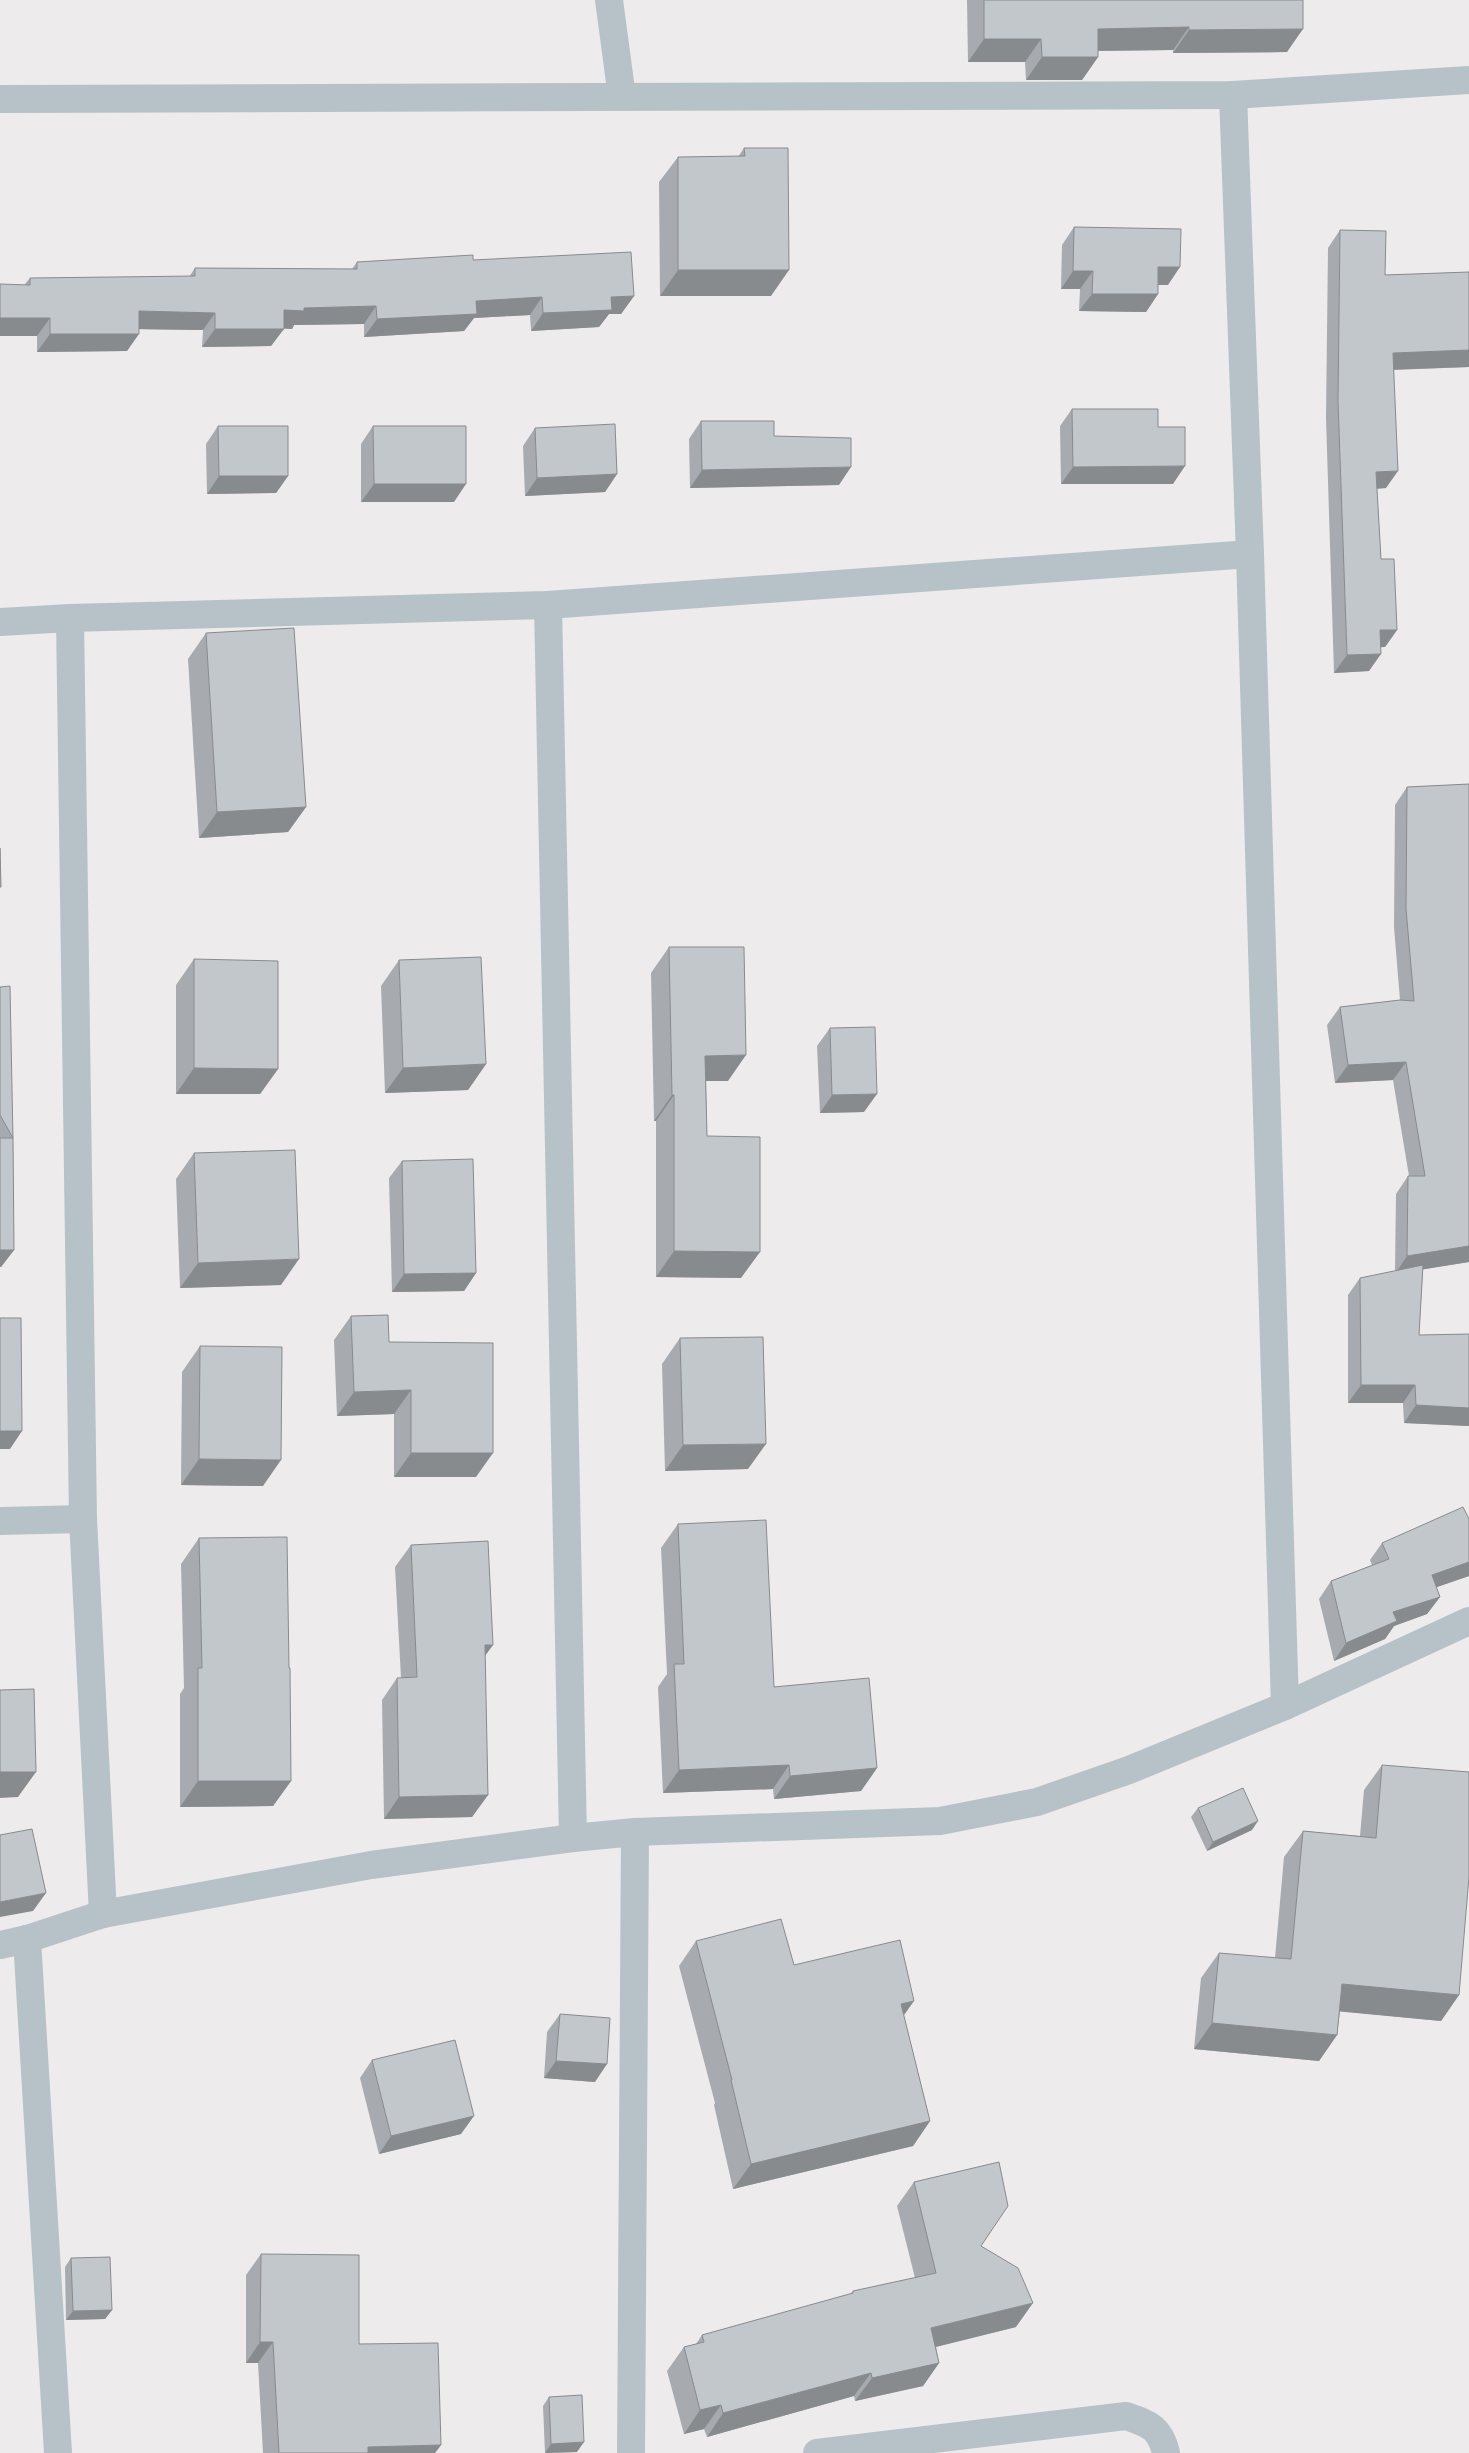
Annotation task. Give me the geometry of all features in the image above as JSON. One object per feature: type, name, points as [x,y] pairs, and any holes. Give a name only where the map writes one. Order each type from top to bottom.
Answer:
[{"type":"street","points":[[609,0],[622,97]]},
{"type":"street","points":[[0,99],[1232,95],[1469,80]]},
{"type":"street","points":[[1232,95],[1250,554],[1285,1706]]},
{"type":"street","points":[[0,622],[70,618],[548,605],[1250,554]]},
{"type":"street","points":[[548,605],[573,1838]]},
{"type":"street","points":[[70,618],[84,1519],[103,1914]]},
{"type":"street","points":[[0,1522],[84,1519]]},
{"type":"street","points":[[0,1945],[27,1939],[103,1914],[371,1865],[573,1838],[635,1832],[950,1820],[1037,1802],[1130,1770],[1285,1706],[1469,1621]]},
{"type":"street","points":[[631,2453],[635,1832]]},
{"type":"street","points":[[27,1939],[58,2453]]},
{"type":"street","points":[[817,2453],[1126,2416],[1152,2424],[1164,2444],[1166,2453]]},
{"type":"building","points":[[984,0],[1303,0],[1303,29],[1189,30],[1189,27],[1098,29],[1098,57],[1042,57],[1041,39],[984,39]]},
{"type":"building","points":[[744,148],[788,148],[789,270],[678,270],[678,157],[745,156]]},
{"type":"building","points":[[1074,227],[1181,229],[1180,267],[1158,267],[1158,294],[1092,294],[1093,271],[1073,271]]},
{"type":"building","points":[[1340,230],[1386,231],[1385,275],[1469,272],[1469,350],[1393,353],[1398,471],[1376,472],[1381,559],[1394,559],[1397,630],[1380,630],[1381,654],[1347,655],[1338,401]]},
{"type":"building","points":[[631,252],[634,296],[611,297],[612,310],[543,313],[542,297],[476,301],[477,314],[377,319],[376,306],[304,308],[304,311],[284,310],[284,329],[215,329],[215,313],[139,311],[139,334],[50,334],[50,318],[0,318],[0,284],[30,285],[30,278],[195,276],[195,268],[357,269],[357,262],[473,255],[473,260]]},
{"type":"building","points":[[1072,409],[1158,409],[1158,427],[1185,427],[1185,466],[1073,467]]},
{"type":"building","points":[[701,421],[774,421],[774,436],[851,438],[851,467],[702,470]]},
{"type":"building","points":[[615,424],[617,474],[537,478],[535,428]]},
{"type":"building","points":[[218,426],[288,426],[288,476],[219,476]]},
{"type":"building","points":[[373,426],[466,426],[466,484],[374,484]]},
{"type":"building","points":[[294,628],[306,807],[217,812],[206,633]]},
{"type":"building","points":[[1469,784],[1469,1246],[1407,1256],[1408,1176],[1425,1176],[1406,1062],[1348,1065],[1340,1007],[1400,1000],[1414,1001],[1406,909],[1407,787]]},
{"type":"building","points":[[0,848],[1,887],[0,887]]},
{"type":"building","points":[[669,947],[744,947],[746,1055],[705,1056],[707,1136],[760,1137],[760,1252],[674,1251],[674,1095],[672,1095]]},
{"type":"building","points":[[481,957],[486,1064],[403,1068],[399,960]]},
{"type":"building","points":[[194,959],[278,961],[278,1069],[194,1068]]},
{"type":"building","points":[[10,986],[13,1138],[0,1115],[0,987]]},
{"type":"building","points":[[875,1027],[877,1094],[832,1095],[830,1028]]},
{"type":"building","points":[[0,1138],[13,1138],[14,1250],[0,1250]]},
{"type":"building","points":[[295,1150],[299,1259],[198,1263],[194,1153]]},
{"type":"building","points":[[473,1159],[476,1273],[404,1274],[402,1161]]},
{"type":"building","points":[[1423,1265],[1419,1335],[1469,1334],[1469,1408],[1416,1405],[1415,1385],[1361,1385],[1360,1278]]},
{"type":"building","points":[[388,1315],[389,1342],[493,1343],[493,1453],[411,1453],[411,1390],[354,1392],[351,1316]]},
{"type":"building","points":[[0,1318],[21,1318],[22,1431],[0,1431]]},
{"type":"building","points":[[763,1337],[766,1444],[683,1445],[680,1338]]},
{"type":"building","points":[[200,1346],[282,1347],[281,1460],[199,1459]]},
{"type":"building","points":[[1463,1507],[1469,1519],[1469,1562],[1432,1575],[1440,1597],[1393,1612],[1397,1621],[1346,1643],[1331,1581],[1389,1559],[1382,1543]]},
{"type":"building","points":[[766,1520],[774,1687],[869,1678],[877,1768],[790,1776],[789,1765],[679,1770],[674,1664],[684,1664],[678,1524]]},
{"type":"building","points":[[287,1537],[291,1781],[198,1781],[198,1668],[202,1668],[199,1538]]},
{"type":"building","points":[[488,1541],[493,1645],[485,1645],[488,1795],[399,1797],[397,1678],[417,1677],[411,1545]]},
{"type":"building","points":[[34,1689],[36,1772],[0,1772],[0,1690]]},
{"type":"building","points":[[1382,1765],[1469,1772],[1469,1877],[1459,1995],[1342,1984],[1337,2035],[1212,2023],[1219,1953],[1291,1959],[1303,1831],[1376,1838]]},
{"type":"building","points":[[1243,1788],[1258,1821],[1213,1842],[1198,1808]]},
{"type":"building","points":[[32,1829],[46,1893],[0,1902],[0,1835]]},
{"type":"building","points":[[781,1919],[794,1965],[900,1940],[914,2001],[901,2004],[930,2121],[751,2164],[732,2080],[696,1941]]},
{"type":"building","points":[[560,2014],[610,2018],[607,2064],[556,2061]]},
{"type":"building","points":[[455,2040],[474,2116],[391,2136],[372,2060]]},
{"type":"building","points":[[999,2162],[1008,2206],[981,2246],[1018,2268],[1033,2303],[931,2328],[939,2363],[872,2378],[871,2373],[723,2413],[721,2405],[700,2410],[684,2347],[704,2342],[702,2335],[853,2293],[853,2291],[936,2273],[914,2182]]},
{"type":"building","points":[[261,2254],[359,2255],[359,2344],[438,2343],[441,2445],[368,2447],[368,2453],[279,2453],[273,2342],[260,2342]]},
{"type":"building","points":[[110,2257],[112,2310],[73,2311],[71,2258]]},
{"type":"building","points":[[582,2395],[584,2442],[551,2444],[549,2397]]}]
